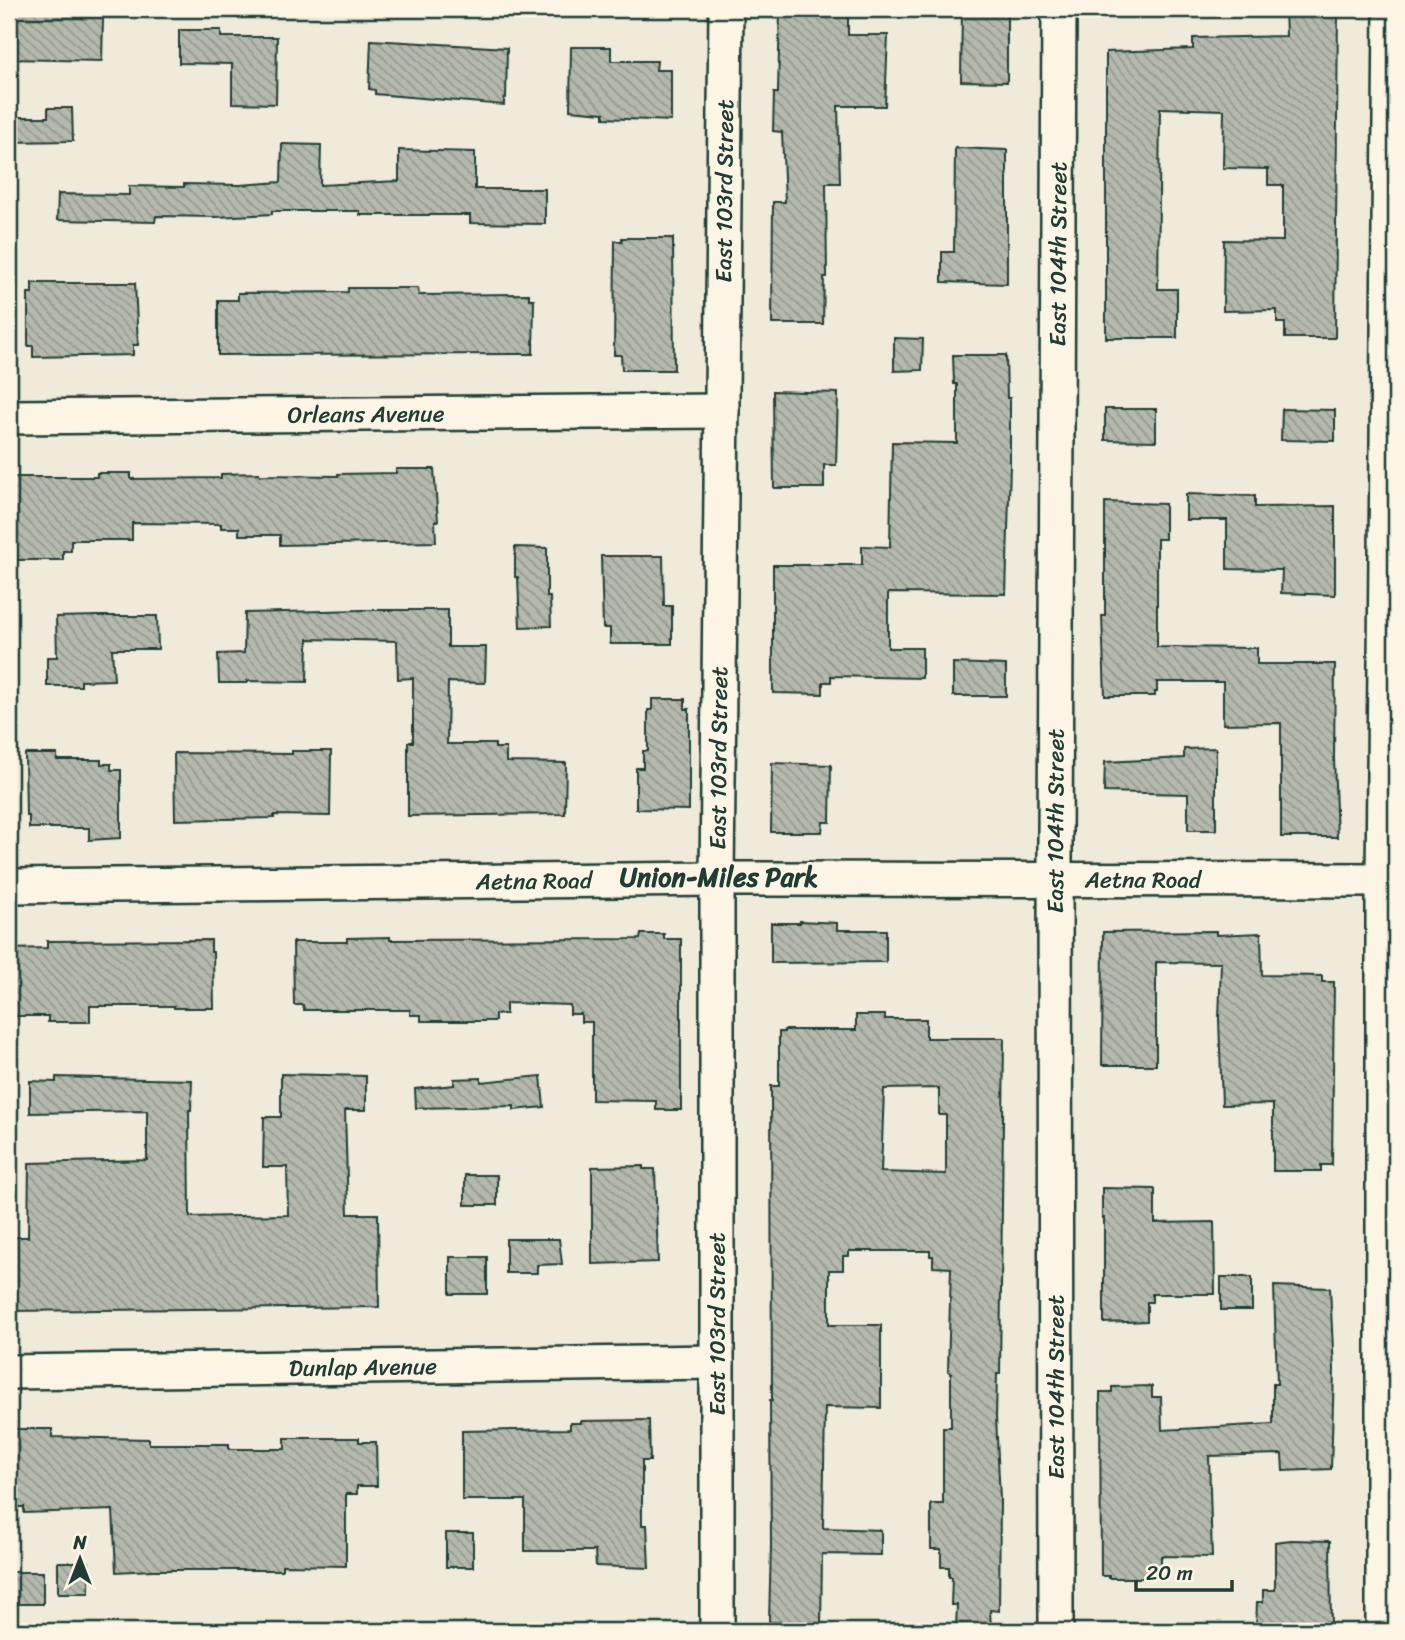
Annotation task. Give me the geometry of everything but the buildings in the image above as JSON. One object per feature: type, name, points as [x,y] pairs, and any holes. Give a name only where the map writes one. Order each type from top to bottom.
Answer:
[{"type":"street","name":"East 103rd Street","points":[[716,9],[722,411],[717,879],[718,1631]]},
{"type":"street","name":"East 104th Street","points":[[1056,1631],[1055,879],[1059,9]]},
{"type":"street","points":[[1383,1631],[1390,880],[1391,9]]},
{"type":"street","name":"Orleans Avenue","points":[[9,417],[722,411]]},
{"type":"street","name":"Aetna Road","points":[[9,886],[717,879],[1390,880]]},
{"type":"street","name":"Dunlap Avenue","points":[[9,1372],[717,1362]]},
{"type":"district","name":"Union-Miles Park","points":[[719,877]]}]
